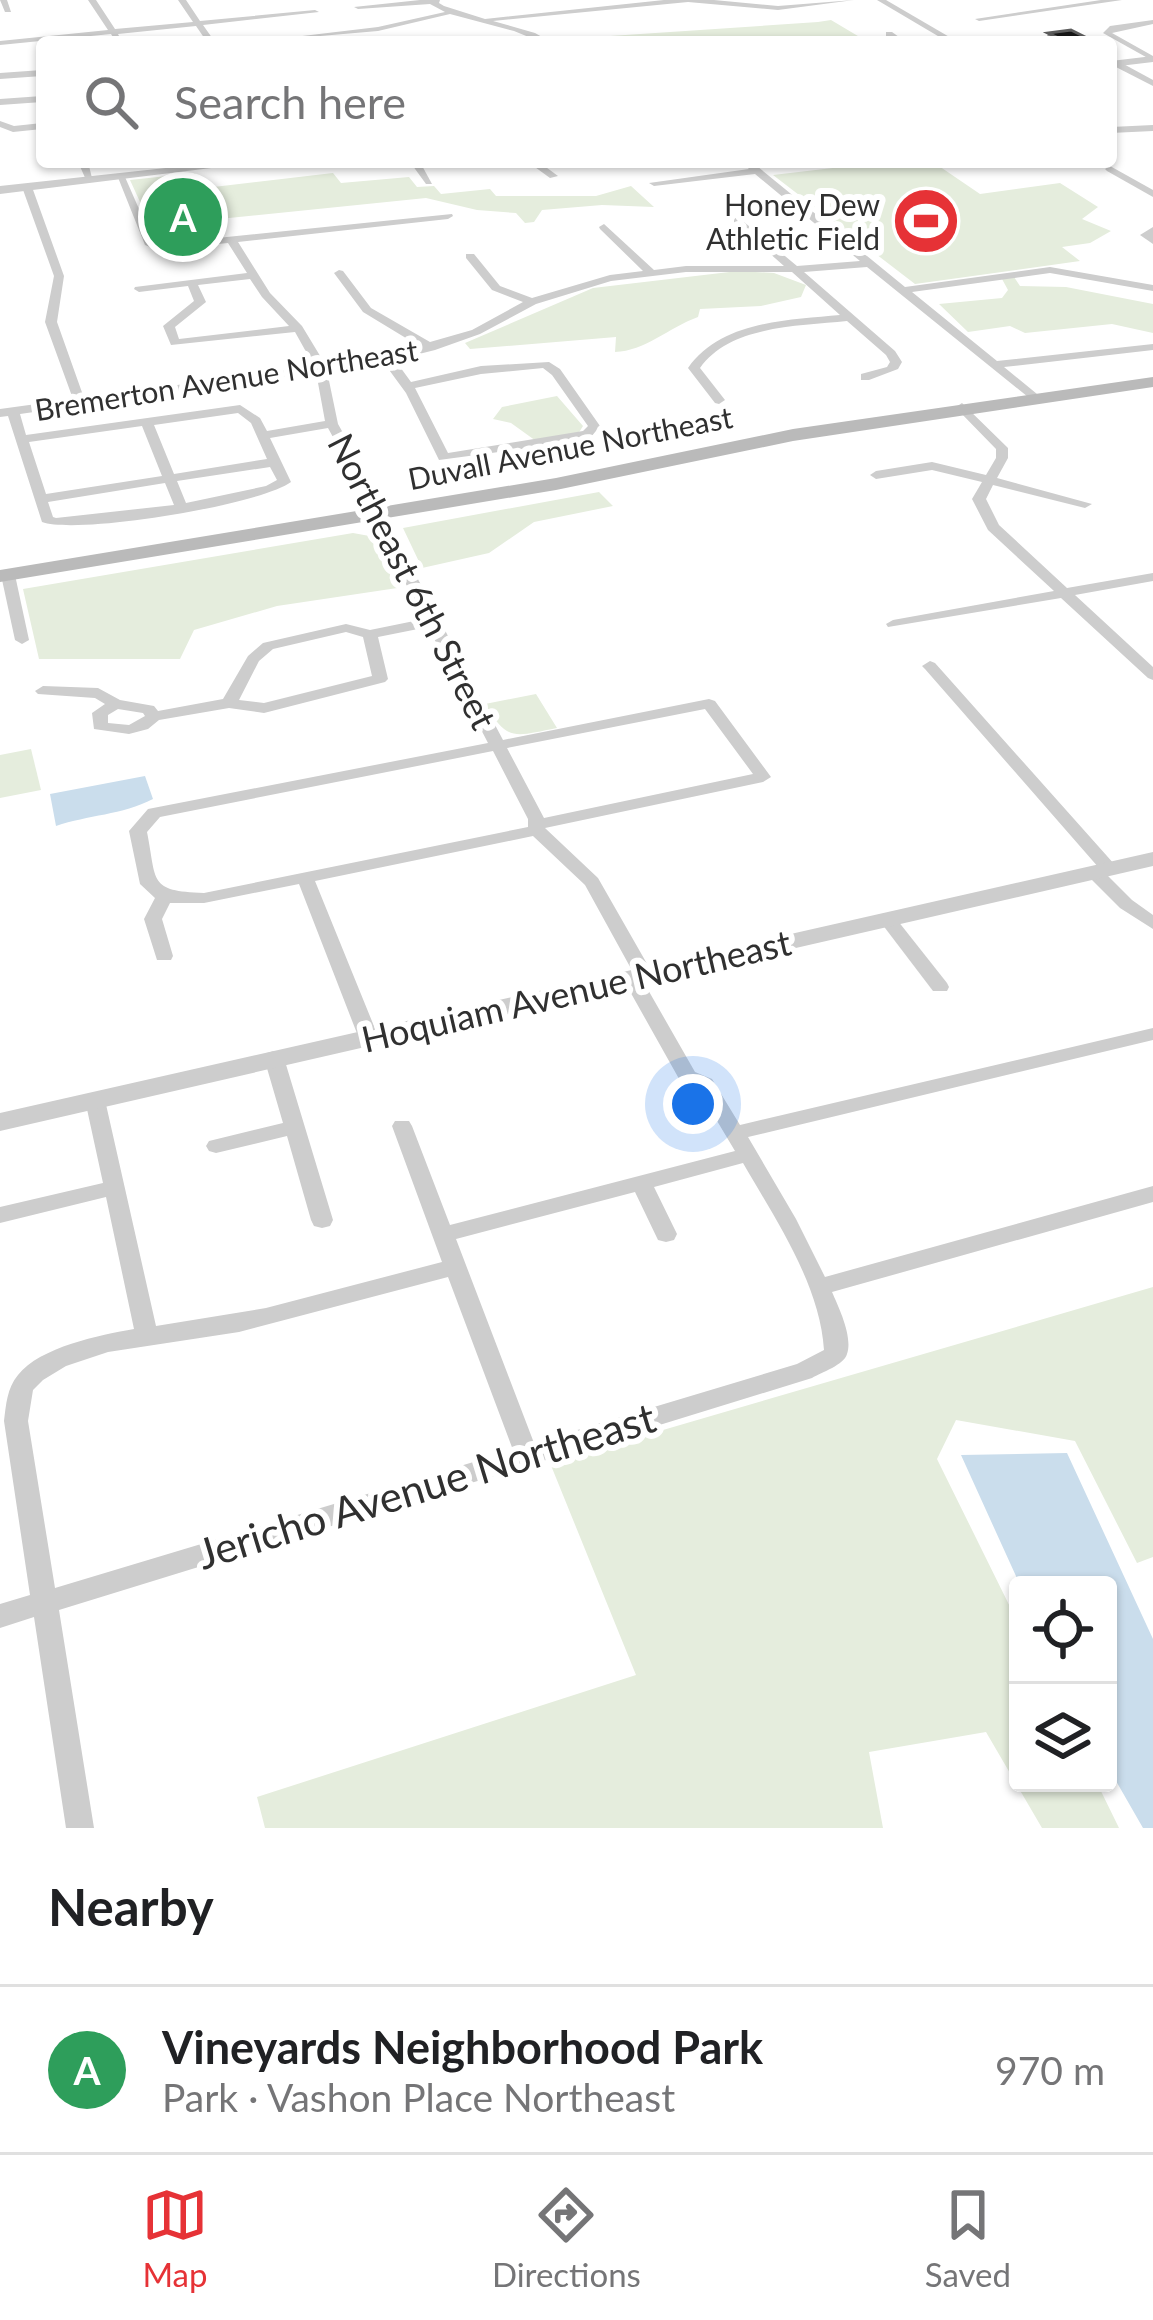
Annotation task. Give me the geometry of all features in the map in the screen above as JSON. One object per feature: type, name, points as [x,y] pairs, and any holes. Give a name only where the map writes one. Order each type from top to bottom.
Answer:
[{"type":"main road","name":"Duvall Avenue Northeast","points":[[4,576],[382,514],[962,407],[1153,382]]},
{"type":"street","points":[[92,0],[116,36]]},
{"type":"street","points":[[182,0],[208,36]]},
{"type":"street","points":[[123,36],[315,12],[283,0]]},
{"type":"street","points":[[358,7],[444,0]]},
{"type":"street","points":[[312,36],[378,29],[446,14],[489,19],[688,0],[804,7],[850,0]]},
{"type":"street","points":[[794,0],[815,13]]},
{"type":"street","points":[[881,0],[944,36]]},
{"type":"street","points":[[979,19],[1118,0]]},
{"type":"street","points":[[429,1],[446,14]]},
{"type":"street","points":[[718,14],[729,4]]},
{"type":"street","points":[[608,8],[625,21]]},
{"type":"street","points":[[489,19],[532,36]]},
{"type":"street","points":[[1112,36],[1107,33],[1113,28],[1153,22]]},
{"type":"street","points":[[1117,39],[1152,59]]},
{"type":"street","points":[[0,43],[36,41]]},
{"type":"street","points":[[0,54],[36,51]]},
{"type":"street","points":[[1117,63],[1152,59]]},
{"type":"street","points":[[1117,66],[1153,83]]},
{"type":"street","points":[[0,76],[36,73]]},
{"type":"street","points":[[0,90],[36,87]]},
{"type":"street","points":[[0,102],[36,99]]},
{"type":"street","points":[[0,124],[13,129],[36,127]]},
{"type":"street","points":[[1117,130],[1153,128]]},
{"type":"street","points":[[85,168],[90,180]]},
{"type":"street","points":[[0,190],[178,168]]},
{"type":"street","points":[[419,168],[429,182]]},
{"type":"street","points":[[542,168],[553,176]]},
{"type":"street","points":[[753,168],[1033,397]]},
{"type":"street","points":[[1110,170],[1153,194]]},
{"type":"street","points":[[654,183],[757,171]]},
{"type":"street","points":[[120,177],[149,243],[158,247],[448,216]]},
{"type":"street","points":[[27,187],[59,276],[52,322],[80,402]]},
{"type":"street","points":[[738,220],[896,362],[882,374],[865,377]]},
{"type":"street","points":[[604,226],[651,273]]},
{"type":"street","name":"Northeast 6th Street","points":[[232,240],[253,275],[298,328],[321,368],[332,424],[382,514],[385,530],[537,827],[592,881],[688,1077],[705,1084],[820,1287],[838,1341]]},
{"type":"street","points":[[470,256],[496,287],[532,302]]},
{"type":"street","name":"Bremerton Avenue Northeast","points":[[7,412],[387,359],[476,332],[532,302],[584,284],[651,273],[870,263]]},
{"type":"street","points":[[904,290],[1050,270],[1153,288]]},
{"type":"street","points":[[339,273],[368,310],[431,348]]},
{"type":"street","points":[[139,289],[253,275]]},
{"type":"street","points":[[193,285],[200,302],[168,328],[175,343],[298,328]]},
{"type":"street","points":[[719,400],[694,368],[705,352],[748,333],[849,317]]},
{"type":"street","points":[[995,365],[1153,347]]},
{"type":"street","points":[[387,359],[408,386],[444,457],[573,438],[592,431],[556,372],[545,364],[481,370],[408,386]]},
{"type":"street","points":[[962,407],[1002,448],[1002,458],[979,499],[993,527],[1153,675]]},
{"type":"street","points":[[7,412],[23,440],[46,519],[55,523],[181,506],[280,487],[284,482],[252,416],[240,409],[23,440]]},
{"type":"street","points":[[146,422],[181,506]]},
{"type":"street","points":[[262,435],[332,424]]},
{"type":"street","points":[[40,499],[275,462]]},
{"type":"street","points":[[876,475],[932,466],[988,476],[1085,504]]},
{"type":"street","points":[[4,576],[22,640]]},
{"type":"street","points":[[893,625],[1153,577]]},
{"type":"street","points":[[229,703],[253,659],[268,646],[346,628],[370,634],[434,621]]},
{"type":"street","points":[[116,704],[100,713],[100,726],[134,729],[154,716],[229,703],[264,708],[380,680],[370,634]]},
{"type":"street","points":[[930,667],[1126,904],[1153,923]]},
{"type":"street","points":[[43,691],[98,693],[116,704],[148,709],[154,716]]},
{"type":"street","points":[[709,704],[763,777],[188,901],[164,897],[148,884],[138,831],[154,813],[495,745],[709,704]]},
{"type":"street","name":"Hoquiam Avenue Northeast","points":[[0,1122],[1153,859]]},
{"type":"street","points":[[305,877],[368,1036]]},
{"type":"street","points":[[164,897],[153,920],[164,956]]},
{"type":"street","points":[[888,920],[940,987]]},
{"type":"street","points":[[735,1133],[1010,1072],[1153,1034]]},
{"type":"street","points":[[274,1058],[322,1220]]},
{"type":"street","points":[[95,1100],[146,1333]]},
{"type":"street","points":[[402,1126],[526,1453]]},
{"type":"street","points":[[216,1146],[294,1127]]},
{"type":"street","points":[[442,1235],[747,1155]]},
{"type":"street","points":[[640,1183],[666,1234]]},
{"type":"street","points":[[0,1215],[112,1188]]},
{"type":"street","points":[[820,1287],[1153,1194]]},
{"type":"street","points":[[80,1828],[44,1603],[8,1424],[19,1390],[31,1376],[58,1360],[146,1333],[239,1323],[454,1267]]},
{"type":"street","name":"Jericho Avenue Northeast","points":[[0,1616],[804,1372],[836,1354],[838,1341]]},
{"type":"green space","points":[[831,20],[858,36],[610,36]]},
{"type":"green space","name":"Honey Dew Athletic Field","points":[[833,168],[942,168],[980,194],[1060,183],[1098,207],[1082,219],[1111,231],[1090,243],[1062,247],[1080,261],[915,284],[773,175]]},
{"type":"green space","points":[[195,173],[205,188],[333,173],[341,183],[409,177],[417,187],[434,186],[441,194],[490,189],[496,196],[596,196],[631,186],[654,207],[542,210],[534,222],[525,223],[516,213],[426,198],[151,226],[130,180]]},
{"type":"green space","points":[[738,271],[774,273],[806,285],[801,297],[761,306],[700,309],[698,317],[626,351],[615,352],[616,337],[470,349],[465,343],[593,288]]},
{"type":"green space","points":[[1014,277],[1020,286],[1066,287],[1153,304],[1153,333],[1112,324],[1025,333],[1010,326],[968,332],[939,304],[1002,298],[1008,290],[1002,279]]},
{"type":"green space","points":[[557,396],[583,426],[578,434],[536,441],[511,423],[493,419],[502,407]]},
{"type":"green space","points":[[599,492],[613,506],[534,522],[489,553],[422,568],[403,528]]},
{"type":"green space","points":[[353,533],[375,537],[404,587],[277,606],[194,630],[180,659],[39,659],[23,589]]},
{"type":"green space","points":[[536,694],[557,728],[514,734],[500,725],[485,704]]},
{"type":"green space","points":[[31,749],[41,790],[0,798],[0,755]]},
{"type":"green space","points":[[1153,1287],[1153,1557],[1137,1563],[1075,1441],[956,1420],[937,1459],[1009,1605],[1009,1771],[986,1732],[869,1752],[883,1828],[265,1828],[257,1797],[636,1675],[550,1463]]},
{"type":"green space","points":[[1021,1792],[1101,1792],[1119,1828],[1042,1828]]},
{"type":"water","points":[[145,776],[153,799],[56,826],[50,794]]},
{"type":"water","points":[[1067,1453],[1153,1639],[1153,1828],[1143,1828],[1117,1783],[1117,1576],[1016,1576],[961,1455]]},
{"type":"building","points":[[1071,30],[1083,36],[1054,36],[1048,33]]},
{"type":"place","name":"Vineyards Neighborhood Park","points":[[183,217]]},
{"type":"place","name":"Honey Dew Athletic Field","points":[[926,221]]}]
